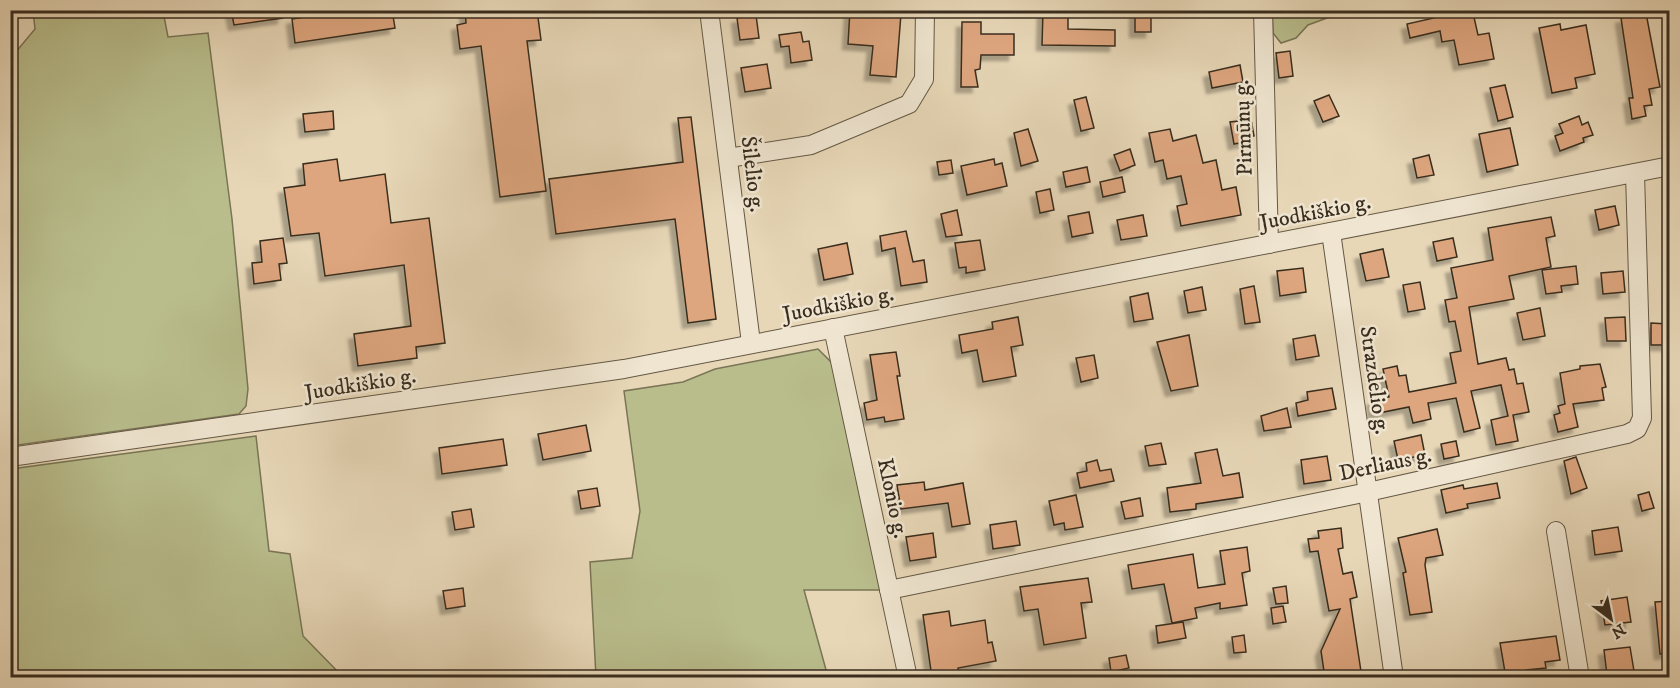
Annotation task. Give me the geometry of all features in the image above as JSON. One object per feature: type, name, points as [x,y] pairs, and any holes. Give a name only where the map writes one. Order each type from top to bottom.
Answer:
[{"type":"street","name":"Šilelio g.","points":[[709,10],[752,344]]},
{"type":"street","points":[[728,158],[811,145],[909,104],[924,80],[926,10]]},
{"type":"street","name":"Pirmūnų g.","points":[[1263,10],[1269,244]]},
{"type":"street","name":"Juodkiškio g.","points":[[10,457],[624,369],[1670,166]]},
{"type":"street","name":"Derliaus g.","points":[[889,590],[1368,492],[1627,434],[1641,425],[1635,173]]},
{"type":"street","name":"Strazdelio g.","points":[[1331,232],[1395,678]]},
{"type":"street","name":"Klonio g.","points":[[833,328],[908,678]]},
{"type":"street","points":[[1556,531],[1580,678]]},
{"type":"green space","points":[[1272,10],[1346,11],[1308,25],[1296,38],[1281,43],[1273,33]]},
{"type":"green space","points":[[33,11],[163,11],[168,37],[208,33],[232,219],[248,389],[246,406],[239,414],[11,446],[10,59],[35,29]]},
{"type":"green space","points":[[818,349],[832,363],[889,590],[804,590],[828,677],[596,677],[590,562],[632,558],[640,511],[624,391],[683,382],[715,369]]},
{"type":"green space","points":[[256,436],[269,551],[290,554],[303,636],[343,677],[11,677],[11,469]]},
{"type":"building","points":[[231,10],[282,10],[283,18],[234,25]]},
{"type":"building","points":[[350,10],[392,10],[395,28],[295,43],[292,19]]},
{"type":"building","points":[[465,10],[537,10],[541,40],[527,41],[546,191],[500,197],[481,46],[460,49],[457,25],[466,23]]},
{"type":"building","points":[[850,10],[901,14],[896,77],[870,75],[873,46],[848,44]]},
{"type":"building","points":[[1043,10],[1068,10],[1068,29],[1115,30],[1115,46],[1042,45]]},
{"type":"building","points":[[1135,10],[1151,10],[1151,32],[1135,32]]},
{"type":"building","points":[[1446,10],[1463,10],[1464,15],[1473,13],[1478,35],[1489,33],[1494,59],[1459,65],[1454,40],[1442,42],[1440,31],[1410,38],[1407,24],[1447,15]]},
{"type":"building","points":[[1646,13],[1660,87],[1649,89],[1652,105],[1644,106],[1646,116],[1632,119],[1629,98],[1633,98],[1621,18]]},
{"type":"building","points":[[756,15],[759,38],[740,40],[737,18]]},
{"type":"building","points":[[962,22],[981,22],[981,34],[1014,34],[1014,55],[981,55],[980,69],[975,70],[978,87],[961,87]]},
{"type":"building","points":[[1560,24],[1561,30],[1586,25],[1595,74],[1575,78],[1577,88],[1552,93],[1539,28]]},
{"type":"building","points":[[801,32],[803,42],[809,41],[812,60],[791,63],[789,46],[781,47],[779,35]]},
{"type":"building","points":[[1290,51],[1293,76],[1279,78],[1276,53]]},
{"type":"building","points":[[767,64],[771,88],[745,92],[741,68]]},
{"type":"building","points":[[1240,65],[1243,82],[1212,88],[1209,72]]},
{"type":"building","points":[[1505,85],[1513,117],[1498,121],[1490,88]]},
{"type":"building","points":[[1329,95],[1339,116],[1323,122],[1314,101]]},
{"type":"building","points":[[1086,97],[1094,128],[1081,131],[1074,100]]},
{"type":"building","points":[[333,111],[334,129],[305,132],[303,114]]},
{"type":"building","points":[[1250,114],[1254,136],[1248,137],[1249,141],[1234,144],[1230,122],[1239,121],[1238,117]]},
{"type":"building","points":[[1579,116],[1582,125],[1588,122],[1593,135],[1583,138],[1584,142],[1560,151],[1555,136],[1563,133],[1559,124]]},
{"type":"building","points":[[691,117],[716,319],[688,323],[675,219],[556,234],[549,179],[683,162],[678,118]]},
{"type":"building","points":[[1510,128],[1518,165],[1487,172],[1479,134]]},
{"type":"building","points":[[1028,129],[1038,161],[1021,166],[1014,133]]},
{"type":"building","points":[[1170,129],[1173,141],[1196,135],[1203,163],[1216,160],[1222,190],[1236,187],[1241,215],[1181,226],[1177,206],[1187,204],[1181,176],[1167,179],[1163,160],[1155,162],[1149,133]]},
{"type":"building","points":[[1130,149],[1135,165],[1120,171],[1114,155]]},
{"type":"building","points":[[1429,155],[1434,175],[1417,178],[1413,159]]},
{"type":"building","points":[[337,159],[340,181],[385,174],[391,223],[429,218],[445,343],[416,347],[417,358],[358,366],[354,334],[411,326],[404,265],[325,276],[319,233],[291,236],[284,188],[305,185],[303,164]]},
{"type":"building","points":[[994,159],[995,165],[1002,163],[1007,186],[967,195],[961,166]]},
{"type":"building","points":[[951,160],[953,173],[939,175],[937,162]]},
{"type":"building","points":[[1087,167],[1090,182],[1066,187],[1063,172]]},
{"type":"building","points":[[1122,177],[1125,192],[1103,197],[1100,182]]},
{"type":"building","points":[[1050,189],[1054,210],[1040,213],[1036,192]]},
{"type":"building","points":[[1615,206],[1619,225],[1599,230],[1595,210]]},
{"type":"building","points":[[957,210],[962,235],[946,237],[941,214]]},
{"type":"building","points":[[1089,212],[1093,233],[1072,237],[1068,216]]},
{"type":"building","points":[[1143,215],[1147,236],[1121,240],[1117,220]]},
{"type":"building","points":[[1551,217],[1555,236],[1546,238],[1551,267],[1509,276],[1514,299],[1469,307],[1478,364],[1506,358],[1509,370],[1514,369],[1517,384],[1523,383],[1529,412],[1513,415],[1518,441],[1496,445],[1491,420],[1508,416],[1501,385],[1471,391],[1480,428],[1464,432],[1456,398],[1428,403],[1431,419],[1413,423],[1409,407],[1374,414],[1372,400],[1389,397],[1383,369],[1397,366],[1399,376],[1406,375],[1409,392],[1456,383],[1450,353],[1461,351],[1455,321],[1449,322],[1445,300],[1457,298],[1451,268],[1493,260],[1488,228]]},
{"type":"building","points":[[906,231],[913,262],[924,260],[927,282],[901,286],[895,248],[882,251],[880,236]]},
{"type":"building","points":[[283,238],[287,263],[279,264],[281,280],[254,284],[252,263],[262,262],[260,241]]},
{"type":"building","points":[[1453,238],[1457,257],[1437,261],[1433,242]]},
{"type":"building","points":[[980,240],[985,270],[966,273],[966,267],[959,268],[955,243]]},
{"type":"building","points":[[847,243],[853,274],[824,280],[818,249]]},
{"type":"building","points":[[1383,249],[1389,277],[1366,281],[1360,254]]},
{"type":"building","points":[[1576,266],[1578,284],[1561,286],[1562,292],[1546,294],[1542,270]]},
{"type":"building","points":[[1303,268],[1306,292],[1280,296],[1277,271]]},
{"type":"building","points":[[1623,271],[1625,292],[1603,294],[1601,273]]},
{"type":"building","points":[[1420,282],[1425,309],[1408,312],[1403,285]]},
{"type":"building","points":[[1254,286],[1260,322],[1245,324],[1240,289]]},
{"type":"building","points":[[1202,287],[1206,310],[1188,313],[1184,291]]},
{"type":"building","points":[[1148,293],[1153,319],[1134,322],[1130,297]]},
{"type":"building","points":[[1540,308],[1545,336],[1523,340],[1517,313]]},
{"type":"building","points":[[1018,317],[1023,345],[1011,347],[1016,376],[983,382],[977,350],[962,353],[959,335],[993,329],[992,322]]},
{"type":"building","points":[[1625,317],[1626,341],[1607,341],[1605,318]]},
{"type":"building","points":[[1651,323],[1668,324],[1668,345],[1651,345]]},
{"type":"building","points":[[1189,335],[1198,386],[1171,391],[1157,342]]},
{"type":"building","points":[[1315,335],[1319,356],[1296,360],[1293,339]]},
{"type":"building","points":[[896,352],[900,376],[897,376],[904,419],[885,422],[884,417],[867,420],[864,403],[877,400],[870,355]]},
{"type":"building","points":[[1094,355],[1098,378],[1081,382],[1076,358]]},
{"type":"building","points":[[1600,364],[1606,387],[1602,388],[1604,400],[1573,404],[1578,427],[1558,432],[1554,415],[1560,413],[1558,406],[1565,404],[1560,373],[1580,369],[1580,366]]},
{"type":"building","points":[[1332,388],[1336,409],[1298,416],[1296,403],[1308,400],[1307,392]]},
{"type":"building","points":[[1287,408],[1291,427],[1264,431],[1261,416]]},
{"type":"building","points":[[586,425],[591,451],[543,460],[538,434]]},
{"type":"building","points":[[1421,435],[1425,455],[1398,460],[1394,441]]},
{"type":"building","points":[[503,439],[507,465],[442,474],[439,448]]},
{"type":"building","points":[[1456,441],[1459,456],[1444,459],[1441,444]]},
{"type":"building","points":[[1161,443],[1166,464],[1149,466],[1145,446]]},
{"type":"building","points":[[1217,449],[1223,476],[1239,473],[1243,497],[1196,504],[1196,509],[1170,512],[1167,488],[1201,483],[1195,453]]},
{"type":"building","points":[[1327,456],[1331,480],[1304,484],[1301,460]]},
{"type":"building","points":[[1576,457],[1587,488],[1571,494],[1564,461]]},
{"type":"building","points":[[1097,460],[1100,471],[1111,469],[1114,481],[1080,488],[1077,473],[1087,471],[1086,463]]},
{"type":"building","points":[[924,482],[925,490],[963,483],[970,524],[952,527],[948,503],[901,509],[897,485]]},
{"type":"building","points":[[1497,483],[1500,498],[1467,504],[1468,508],[1446,513],[1441,490],[1463,485],[1464,489]]},
{"type":"building","points":[[597,488],[600,506],[581,509],[578,491]]},
{"type":"building","points":[[1649,492],[1654,508],[1642,511],[1638,495]]},
{"type":"building","points":[[1076,495],[1083,527],[1065,530],[1064,523],[1054,525],[1049,501]]},
{"type":"building","points":[[1140,498],[1143,516],[1125,519],[1121,502]]},
{"type":"building","points":[[471,509],[474,527],[455,530],[452,512]]},
{"type":"building","points":[[1016,521],[1020,545],[993,549],[990,525]]},
{"type":"building","points":[[1618,527],[1622,551],[1595,555],[1592,531]]},
{"type":"building","points":[[1341,528],[1343,548],[1338,549],[1343,574],[1352,572],[1357,597],[1350,599],[1362,678],[1325,678],[1321,651],[1340,609],[1329,611],[1318,551],[1310,552],[1308,539],[1319,538],[1318,531]]},
{"type":"building","points":[[1437,529],[1443,555],[1426,558],[1425,565],[1432,612],[1410,615],[1403,573],[1406,572],[1398,538]]},
{"type":"building","points":[[933,533],[936,557],[910,561],[906,537]]},
{"type":"building","points":[[1247,547],[1250,571],[1242,573],[1247,605],[1220,609],[1220,603],[1195,608],[1197,618],[1172,623],[1164,584],[1132,589],[1128,565],[1193,554],[1198,588],[1225,584],[1220,551]]},
{"type":"building","points":[[1088,578],[1092,602],[1081,603],[1086,638],[1044,645],[1038,609],[1024,611],[1020,587]]},
{"type":"building","points":[[1286,586],[1288,603],[1276,604],[1273,588]]},
{"type":"building","points":[[463,588],[465,606],[446,609],[443,591]]},
{"type":"building","points":[[1627,597],[1631,622],[1605,625],[1601,601]]},
{"type":"building","points":[[1670,601],[1670,653],[1660,654],[1655,602]]},
{"type":"building","points":[[1283,606],[1286,622],[1273,624],[1271,608]]},
{"type":"building","points":[[949,611],[951,626],[985,620],[988,643],[992,642],[996,661],[958,668],[959,678],[932,678],[923,615]]},
{"type":"building","points":[[1183,622],[1186,638],[1158,643],[1156,626]]},
{"type":"building","points":[[1244,635],[1246,652],[1234,653],[1232,637]]},
{"type":"building","points":[[1556,636],[1560,660],[1545,662],[1546,668],[1526,670],[1527,678],[1506,678],[1500,643]]},
{"type":"building","points":[[1630,647],[1634,671],[1607,675],[1604,650]]},
{"type":"building","points":[[1126,655],[1129,668],[1111,672],[1109,658]]}]
